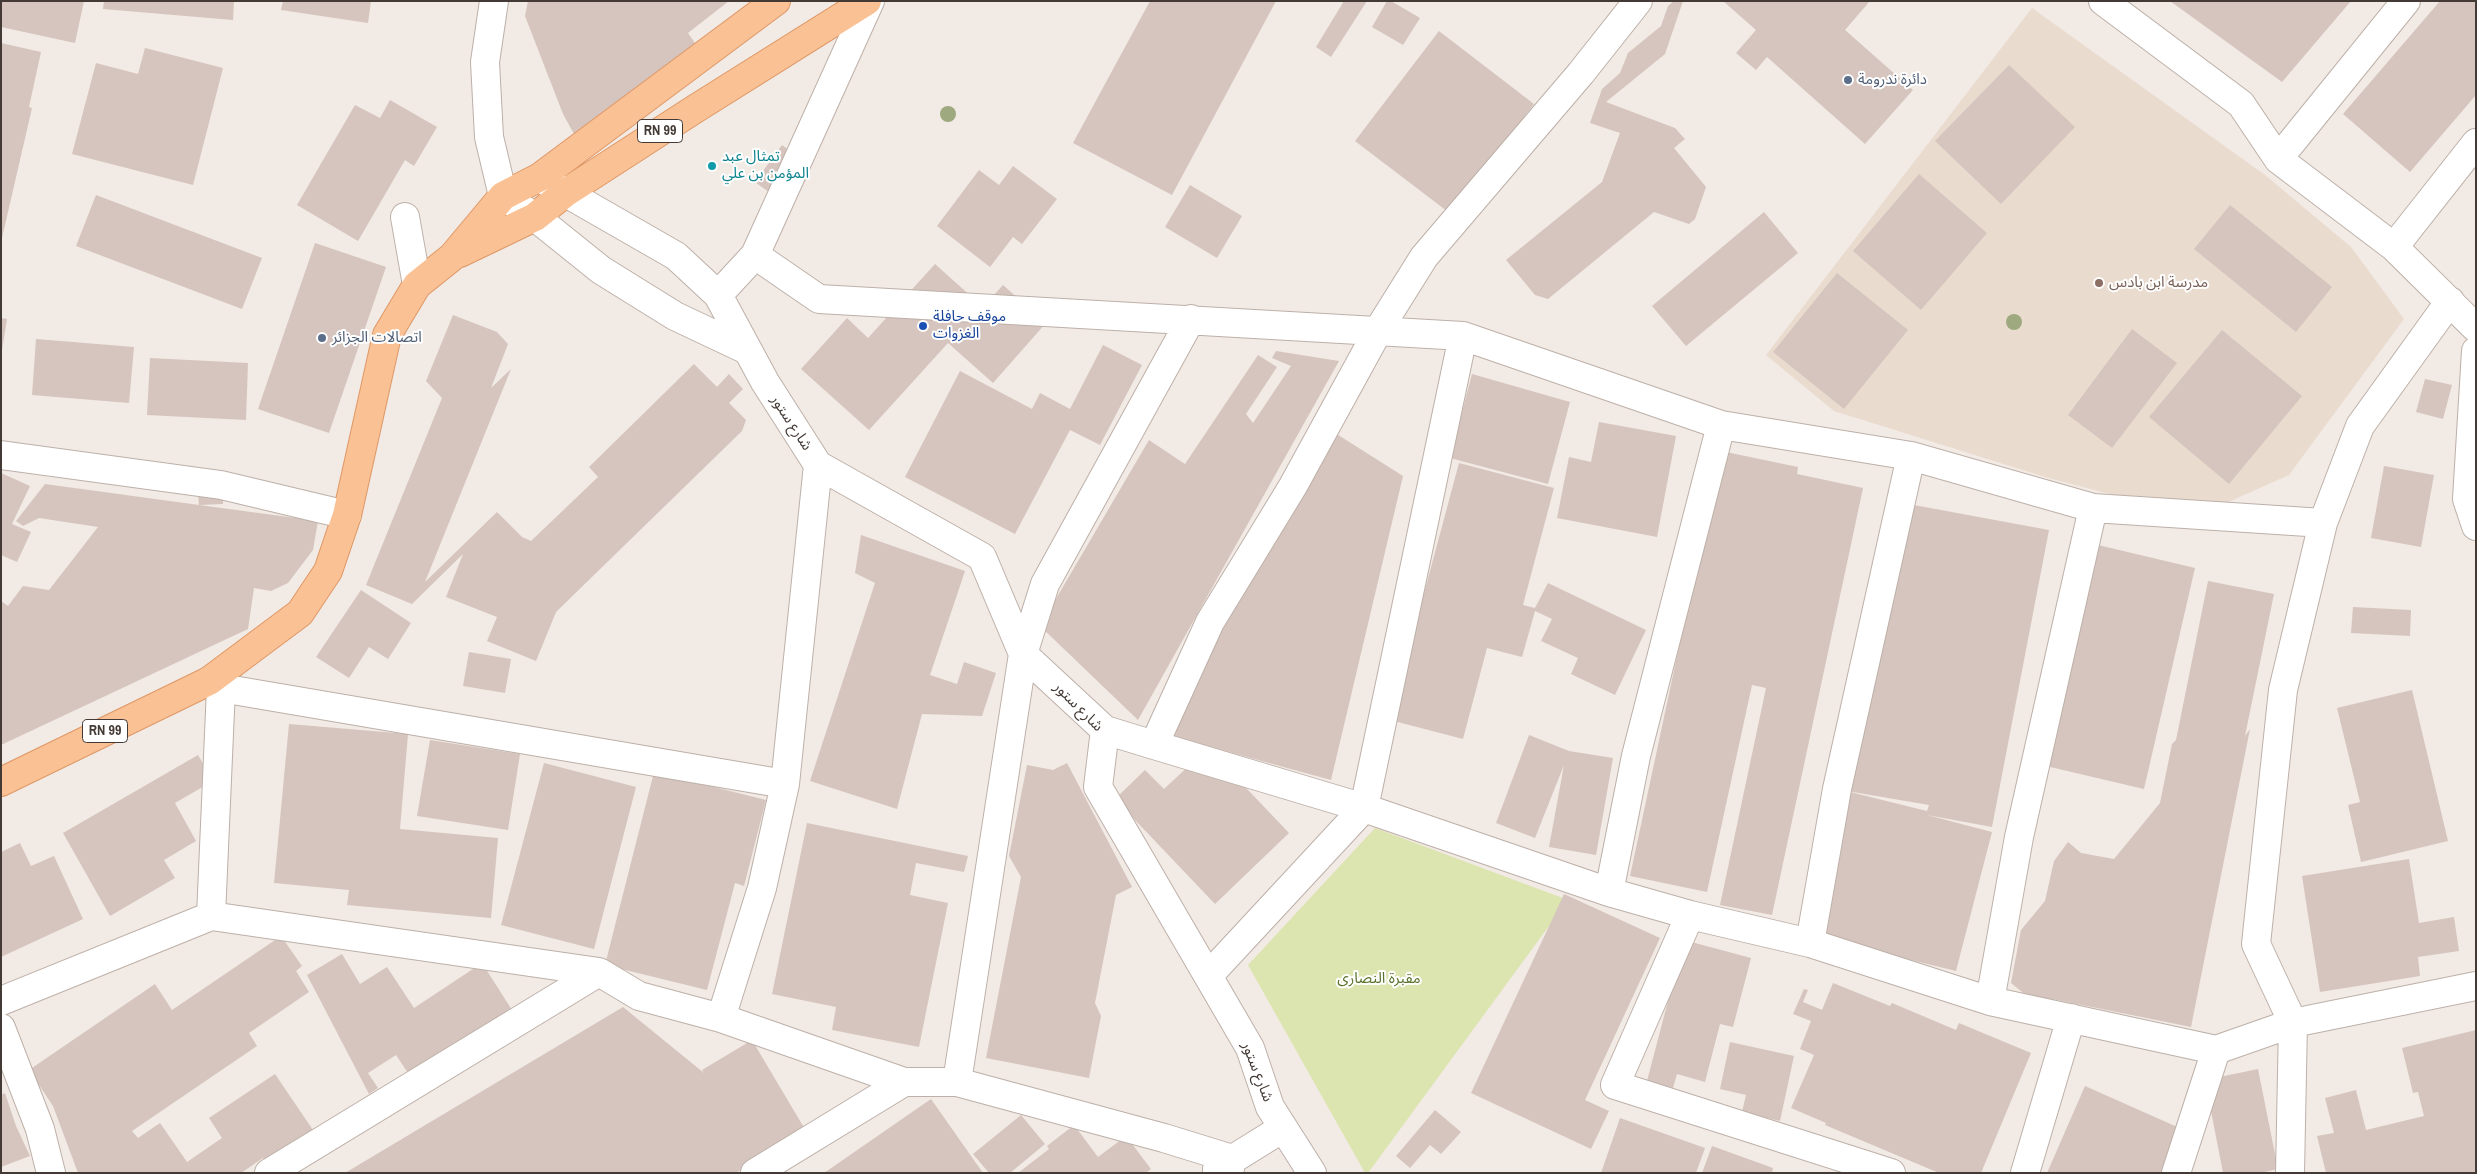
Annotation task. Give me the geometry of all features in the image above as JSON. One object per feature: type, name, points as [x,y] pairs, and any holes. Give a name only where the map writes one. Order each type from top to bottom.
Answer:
[{"type":"main road","name":"RN 99","points":[[1,782],[215,685],[300,613],[328,571],[347,515],[387,335],[417,285],[452,257],[503,196],[540,177],[776,1]]},
{"type":"main road","name":"RN 99","points":[[452,257],[534,216],[565,193],[869,1]]},
{"type":"street","points":[[494,1],[485,62],[489,137],[503,196],[534,216],[601,270],[666,311],[748,350]]},
{"type":"street","points":[[718,295],[755,255],[869,1]]},
{"type":"street","points":[[1154,745],[1210,622],[1293,486],[1379,329],[1424,257],[1581,73],[1638,1]]},
{"type":"street","points":[[2103,1],[2241,104],[2278,159],[2394,247],[2463,304],[2476,328]]},
{"type":"street","points":[[2278,159],[2406,1]]},
{"type":"street","points":[[2394,247],[2476,143]]},
{"type":"street","name":"شارع ستور","points":[[540,177],[676,256],[718,295],[765,382],[818,465],[982,557],[1023,654],[1106,730],[1098,787],[1250,1048],[1270,1107],[1312,1173]]},
{"type":"street","points":[[405,218],[417,285]]},
{"type":"street","points":[[755,255],[819,299],[1379,329],[1463,336],[1721,425],[1910,456],[2093,508],[2323,523]]},
{"type":"street","points":[[2290,1173],[2293,1023],[2256,944],[2283,690],[2323,523],[2360,426],[2463,304]]},
{"type":"street","points":[[957,1082],[1023,654],[1046,584],[1191,319]]},
{"type":"street","points":[[1209,976],[1364,808],[1463,336]]},
{"type":"street","points":[[2476,351],[2467,499],[2476,526]]},
{"type":"street","points":[[1608,892],[1636,756],[1721,425]]},
{"type":"street","points":[[1,455],[221,485],[347,515]]},
{"type":"street","points":[[1810,943],[1837,790],[1910,456]]},
{"type":"street","points":[[720,1018],[762,888],[785,784],[818,465]]},
{"type":"street","points":[[1990,1001],[2019,837],[2093,508]]},
{"type":"street","points":[[211,916],[215,685],[785,784]]},
{"type":"street","points":[[1106,730],[1364,808],[1608,892],[1690,915],[1810,943],[1990,1001],[2216,1050],[2293,1023],[2476,986]]},
{"type":"street","points":[[1690,915],[1615,1085],[1891,1173]]},
{"type":"street","points":[[1,1001],[211,916],[599,972],[639,996],[720,1018],[904,1082],[957,1082],[1155,1135],[1224,1168],[1283,1128]]},
{"type":"street","points":[[269,1173],[599,972]]},
{"type":"street","points":[[2025,1173],[2071,1018]]},
{"type":"street","points":[[1,1028],[40,1129],[51,1173]]},
{"type":"street","points":[[2176,1173],[2216,1050]]},
{"type":"street","points":[[755,1173],[904,1082]]},
{"type":"shaded area","name":"مدرسة ابن بادس","points":[[2032,8],[2265,175],[2351,247],[2404,319],[2289,475],[2226,503],[2117,496],[2045,477],[1834,411],[1766,355]]},
{"type":"green space","name":"مقبرة النصارى","points":[[1375,828],[1568,900],[1368,1173],[1365,1173],[1248,965]]},
{"type":"building","points":[[1,1],[84,1],[75,43],[1,27]]},
{"type":"building","points":[[104,1],[234,1],[233,20],[103,9]]},
{"type":"building","points":[[283,1],[371,1],[368,23],[281,10]]},
{"type":"building","points":[[528,1],[729,1],[688,33],[699,49],[574,134],[563,114],[525,16]]},
{"type":"building","points":[[1150,1],[1276,1],[1172,195],[1073,143]]},
{"type":"building","points":[[1344,1],[1367,1],[1331,57],[1316,47]]},
{"type":"building","points":[[1387,1],[1391,1],[1420,18],[1403,45],[1372,27]]},
{"type":"building","points":[[1674,1],[1683,1],[1665,54],[1606,102],[1675,128],[1685,139],[1674,148],[1706,187],[1695,219],[1689,224],[1654,212],[1548,299],[1535,295],[1506,260],[1602,182],[1620,133],[1590,123],[1602,89],[1620,73],[1628,53],[1661,26],[1668,6]]},
{"type":"building","name":"دائرة ندرومة","points":[[1723,1],[1870,1],[1845,30],[1913,90],[1865,144],[1767,57],[1756,70],[1736,53],[1756,30]]},
{"type":"building","points":[[2170,1],[2351,1],[2282,82]]},
{"type":"building","points":[[2440,1],[2476,1],[2476,95],[2410,172],[2343,114]]},
{"type":"building","points":[[1439,31],[1534,104],[1497,152],[1460,221],[1355,141]]},
{"type":"building","points":[[1,43],[41,52],[29,107],[32,108],[2,238]]},
{"type":"building","points":[[145,48],[223,68],[193,185],[72,154],[96,63],[138,74]]},
{"type":"building","points":[[2009,65],[2075,127],[2001,204],[1935,141]]},
{"type":"building","points":[[390,100],[437,127],[414,166],[405,160],[358,241],[297,205],[355,105],[380,118]]},
{"type":"building","points":[[782,145],[810,165],[801,177],[806,180],[788,206],[755,182]]},
{"type":"building","points":[[1013,166],[1057,199],[1022,244],[1013,237],[990,267],[937,226],[979,170],[999,185]]},
{"type":"building","points":[[1919,174],[1987,233],[1921,310],[1853,251]]},
{"type":"building","points":[[1190,185],[1242,216],[1217,258],[1165,227]]},
{"type":"building","points":[[96,195],[262,258],[242,309],[76,246]]},
{"type":"building","points":[[2230,205],[2332,287],[2296,332],[2194,249]]},
{"type":"building","points":[[1764,212],[1798,253],[1686,346],[1652,306]]},
{"type":"building","name":"اتصالات الجزائر","points":[[315,243],[386,267],[329,433],[258,409]]},
{"type":"building","points":[[935,264],[983,307],[1003,285],[1046,323],[993,383],[948,343],[869,430],[801,369],[847,318],[868,338]]},
{"type":"building","points":[[1837,273],[1908,330],[1844,409],[1773,352]]},
{"type":"building","points":[[453,315],[497,332],[508,344],[491,388],[511,369],[425,582],[497,512],[522,537],[531,541],[598,477],[589,467],[694,364],[717,387],[729,374],[743,389],[729,403],[746,420],[742,431],[556,612],[536,661],[487,641],[497,617],[446,597],[463,554],[412,604],[366,585],[442,398],[426,381]]},
{"type":"building","points":[[1,318],[7,319],[2,350],[1,350]]},
{"type":"building","points":[[2132,329],[2177,363],[2112,448],[2068,415]]},
{"type":"building","points":[[2222,330],[2302,396],[2229,484],[2149,417]]},
{"type":"building","points":[[36,339],[134,347],[129,403],[32,395]]},
{"type":"building","points":[[1103,345],[1142,365],[1100,445],[1070,430],[1015,534],[905,477],[960,371],[1032,409],[1040,393],[1070,409]]},
{"type":"building","points":[[1276,351],[1339,361],[1138,720],[1040,626],[1149,440],[1185,464],[1258,355],[1277,367],[1246,414],[1253,423],[1291,366],[1272,358]]},
{"type":"building","points":[[150,358],[248,363],[246,420],[147,415]]},
{"type":"building","points":[[1472,374],[1570,402],[1548,484],[1450,458]]},
{"type":"building","points":[[2425,379],[2452,385],[2443,419],[2416,412]]},
{"type":"building","points":[[1599,422],[1676,436],[1657,537],[1557,518],[1569,457],[1591,462]]},
{"type":"building","points":[[1335,433],[1403,476],[1331,780],[1163,734]]},
{"type":"building","points":[[1721,451],[1798,467],[1797,474],[1863,488],[1772,915],[1720,905],[1766,688],[1752,685],[1707,892],[1630,876]]},
{"type":"building","points":[[1459,463],[1554,488],[1523,605],[1535,608],[1548,583],[1646,630],[1615,695],[1571,674],[1578,658],[1541,641],[1552,619],[1535,611],[1522,657],[1487,648],[1463,739],[1390,720]]},
{"type":"building","points":[[2384,466],[2434,475],[2421,547],[2371,538]]},
{"type":"building","points":[[1,473],[30,486],[12,524],[31,532],[17,562],[1,555]]},
{"type":"building","points":[[45,484],[318,521],[313,550],[288,583],[271,591],[254,588],[248,629],[1,745],[1,601],[8,606],[23,586],[49,590],[98,527],[39,518],[23,526],[16,521]]},
{"type":"building","points":[[198,493],[223,493],[223,504],[199,505]]},
{"type":"building","points":[[1903,503],[2049,530],[1992,827],[1927,815],[1992,832],[1956,971],[1813,936],[1850,792],[1927,811],[1929,805],[1847,791]]},
{"type":"building","points":[[861,535],[965,571],[930,675],[957,684],[964,662],[996,673],[982,716],[922,714],[897,809],[810,781],[875,583],[855,573]]},
{"type":"building","points":[[2098,545],[2195,568],[2144,789],[2046,766]]},
{"type":"building","points":[[2208,581],[2274,594],[2245,736],[2250,729],[2191,1027],[2052,999],[2055,1002],[2027,996],[2011,983],[2021,930],[2045,901],[2054,861],[2068,842],[2081,853],[2114,859],[2160,803],[2172,744],[2176,740]]},
{"type":"building","points":[[361,590],[411,623],[388,659],[369,647],[349,678],[316,657]]},
{"type":"building","points":[[2353,607],[2411,610],[2410,636],[2351,633]]},
{"type":"building","points":[[469,652],[511,659],[505,693],[463,686]]},
{"type":"building","points":[[2412,690],[2448,841],[2361,862],[2348,805],[2360,802],[2337,708]]},
{"type":"building","points":[[289,724],[408,734],[400,829],[498,838],[491,918],[347,905],[349,890],[274,883]]},
{"type":"building","points":[[1529,735],[1569,751],[1613,758],[1596,855],[1549,847],[1564,765],[1535,838],[1496,823]]},
{"type":"building","points":[[430,740],[520,754],[508,830],[417,816]]},
{"type":"building","points":[[1208,748],[1289,833],[1215,904],[1115,799],[1145,770],[1164,789]]},
{"type":"building","points":[[198,755],[213,781],[175,803],[196,841],[164,860],[175,878],[110,916],[63,833]]},
{"type":"building","points":[[544,763],[636,787],[594,949],[501,925]]},
{"type":"building","points":[[1067,763],[1132,887],[1116,895],[1095,1003],[1101,1016],[1089,1078],[986,1058],[1021,877],[1009,856],[1027,765],[1053,770]]},
{"type":"building","points":[[654,772],[766,800],[744,886],[735,883],[707,990],[605,965]]},
{"type":"building","points":[[807,823],[968,856],[964,872],[916,863],[910,895],[948,903],[919,1047],[832,1030],[836,1007],[772,994]]},
{"type":"building","points":[[20,843],[31,866],[54,856],[83,919],[1,957],[1,852]]},
{"type":"building","points":[[2409,859],[2419,923],[2454,917],[2459,951],[2418,957],[2420,976],[2320,992],[2302,876]]},
{"type":"building","points":[[1564,894],[1660,938],[1585,1100],[1609,1111],[1591,1149],[1471,1093]]},
{"type":"building","points":[[281,936],[302,966],[296,971],[309,992],[249,1033],[257,1046],[132,1131],[138,1138],[160,1123],[187,1162],[222,1138],[209,1118],[275,1074],[315,1133],[268,1165],[263,1158],[241,1173],[78,1173],[53,1106],[29,1070],[155,984],[172,1010]]},
{"type":"building","points":[[1684,940],[1751,958],[1733,1027],[1720,1024],[1705,1082],[1677,1074],[1673,1088],[1647,1081]]},
{"type":"building","points":[[342,954],[360,984],[387,967],[414,1008],[482,963],[512,1010],[410,1076],[396,1055],[368,1073],[378,1088],[369,1094],[307,975]]},
{"type":"building","points":[[1833,983],[1890,1006],[1892,1003],[1956,1030],[1959,1023],[2031,1053],[1981,1173],[1939,1173],[1825,1125],[1826,1123],[1791,1108],[1814,1055],[1800,1049],[1811,1021],[1793,1014],[1804,989],[1808,990],[1803,1002],[1822,1010]]},
{"type":"building","points":[[623,1007],[704,1073],[702,1070],[752,1040],[806,1131],[736,1173],[345,1173]]},
{"type":"building","points":[[2476,1030],[2476,1173],[2326,1173],[2317,1136],[2334,1133],[2325,1098],[2356,1090],[2366,1130],[2424,1116],[2418,1092],[2413,1093],[2402,1048]]},
{"type":"building","points":[[1730,1042],[1794,1056],[1780,1121],[1742,1112],[1746,1095],[1720,1089]]},
{"type":"building","points":[[2258,1069],[2278,1169],[2260,1173],[2223,1173],[2205,1080]]},
{"type":"building","points":[[2085,1086],[2184,1130],[2165,1173],[2047,1173]]},
{"type":"building","points":[[5,1093],[16,1126],[30,1156],[1,1167],[1,1095]]},
{"type":"building","points":[[931,1099],[983,1173],[824,1173]]},
{"type":"building","points":[[1435,1110],[1461,1132],[1441,1154],[1430,1145],[1410,1168],[1396,1156]]},
{"type":"building","points":[[1021,1115],[1045,1144],[1010,1173],[989,1173],[973,1154]]},
{"type":"building","points":[[1620,1118],[1705,1148],[1696,1173],[1601,1173]]},
{"type":"building","points":[[1074,1125],[1098,1157],[1126,1136],[1151,1169],[1146,1173],[1018,1173],[1049,1149],[1047,1146]]},
{"type":"building","points":[[1712,1146],[1773,1168],[1772,1173],[1702,1173]]},
{"type":"place","name":"دائرة ندرومة","points":[[1848,80]]},
{"type":"place","name":"تمثال عبد المؤمن بن علي","points":[[712,166]]},
{"type":"place","name":"مدرسة ابن بادس","points":[[2099,283]]},
{"type":"place","name":"موقف حافلة الغزوات","points":[[923,326]]},
{"type":"place","name":"اتصالات الجزائر","points":[[322,338]]}]
